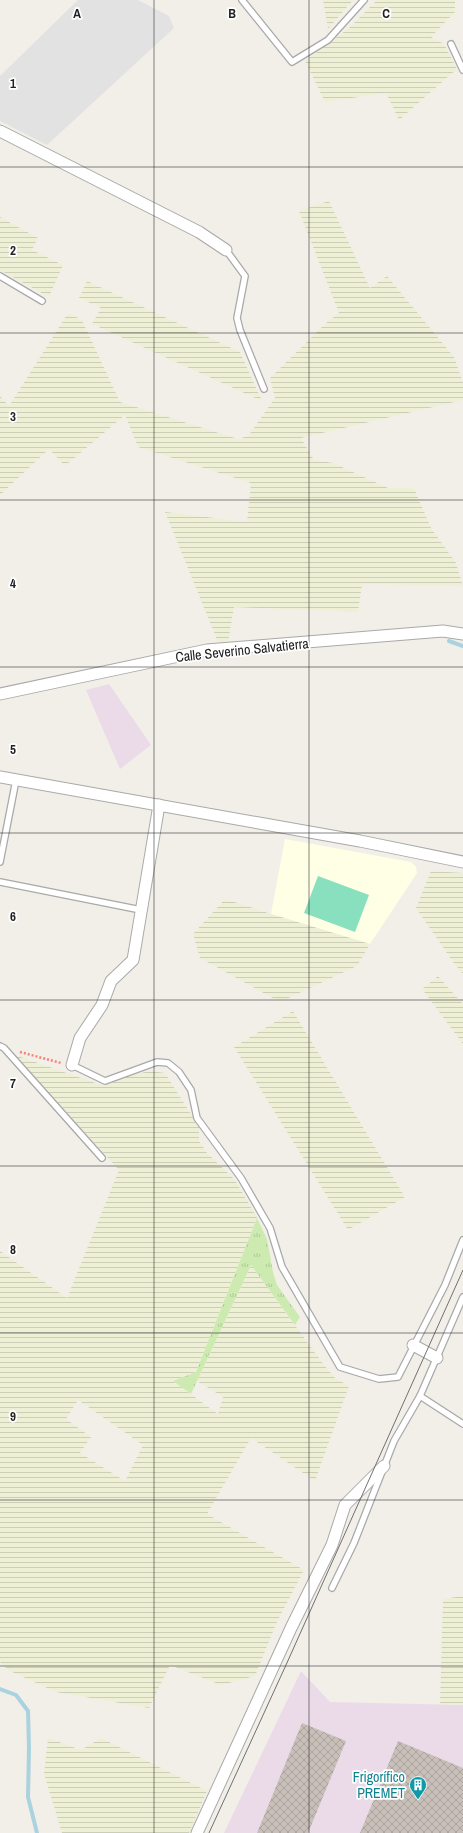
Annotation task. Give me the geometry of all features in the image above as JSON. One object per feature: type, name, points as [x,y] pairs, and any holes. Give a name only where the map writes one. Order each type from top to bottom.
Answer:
[{"type":"street","points":[[0,131],[199,232],[226,250]]},
{"type":"street","name":"Calle Severino Salvatierra","points":[[0,694],[207,650],[443,631],[463,634]]},
{"type":"street","points":[[0,777],[360,841],[463,862]]},
{"type":"street","points":[[72,1065],[80,1038],[102,1005],[112,981],[133,960],[159,805]]},
{"type":"street","points":[[413,1345],[437,1358]]},
{"type":"street","points":[[197,1833],[291,1628],[332,1546],[345,1505],[384,1466]]},
{"type":"lane","points":[[242,0],[292,62],[328,40],[364,0]]},
{"type":"lane","points":[[451,44],[463,70]]},
{"type":"lane","points":[[226,250],[245,276],[237,318],[240,330],[264,389]]},
{"type":"lane","points":[[0,276],[42,300]]},
{"type":"lane","points":[[0,862],[16,780]]},
{"type":"lane","points":[[0,882],[141,910]]},
{"type":"lane","points":[[2,1047],[102,1158]]},
{"type":"lane","points":[[72,1065],[105,1081],[157,1062],[168,1062],[179,1072],[191,1090],[197,1118],[245,1184],[270,1228],[282,1267],[340,1367],[379,1378],[398,1377],[413,1345],[445,1285],[463,1240]]},
{"type":"lane","points":[[332,1588],[354,1543],[394,1441],[420,1396],[463,1297]]},
{"type":"lane","points":[[420,1396],[463,1424]]},
{"type":"path","points":[[2,1047],[72,1065]]},
{"type":"shaded area","points":[[78,0],[138,0],[169,16],[174,28],[47,145],[0,121],[0,76]]},
{"type":"shaded area","points":[[323,0],[353,0],[328,29]]},
{"type":"shaded area","points":[[377,0],[455,0],[455,12],[431,37],[444,44],[457,69],[399,120],[386,93],[325,102],[305,61],[349,28]]},
{"type":"shaded area","points":[[329,201],[370,288],[387,276],[454,357],[463,383],[463,400],[301,438],[314,460],[333,463],[388,488],[414,488],[431,528],[456,563],[463,586],[362,584],[358,612],[234,607],[228,642],[218,642],[165,512],[247,522],[251,483],[138,447],[125,415],[65,466],[49,449],[0,495],[0,396],[9,406],[68,313],[82,320],[120,402],[238,439],[248,436],[275,398],[270,378],[325,324],[339,313],[299,211]]},
{"type":"shaded area","points":[[0,217],[38,238],[32,250],[63,265],[49,297],[0,270]]},
{"type":"shaded area","points":[[87,281],[240,352],[262,401],[92,324],[101,308],[79,298]]},
{"type":"shaded area","points":[[109,684],[151,745],[120,769],[86,690]]},
{"type":"shaded area","points":[[285,839],[411,862],[416,867],[417,873],[370,944],[271,914]]},
{"type":"shaded area","points":[[431,871],[463,873],[463,974],[416,908]]},
{"type":"shaded area","points":[[225,899],[370,944],[357,966],[280,1002],[200,958],[193,934]]},
{"type":"shaded area","points":[[438,976],[463,1004],[463,1044],[422,989]]},
{"type":"shaded area","points":[[293,1011],[405,1197],[348,1230],[234,1047]]},
{"type":"shaded area","points":[[15,1055],[104,1086],[128,1076],[150,1071],[165,1073],[199,1127],[199,1141],[207,1153],[235,1180],[257,1218],[196,1372],[173,1381],[218,1414],[223,1397],[197,1381],[251,1265],[324,1365],[335,1378],[349,1386],[315,1481],[251,1438],[207,1514],[304,1570],[276,1624],[255,1676],[221,1685],[170,1665],[149,1708],[56,1692],[8,1670],[0,1662],[0,1251],[67,1298],[119,1170]],"holes":[[[78,1400],[143,1445],[125,1481],[80,1453],[91,1437],[66,1419]]]},
{"type":"shaded area","points":[[463,1596],[463,1705],[440,1704],[443,1599]]},
{"type":"shaded area","name":"Frigorífico PREMET","points":[[301,1671],[330,1702],[463,1705],[463,1833],[224,1833]]},
{"type":"shaded area","points":[[48,1738],[81,1750],[101,1738],[207,1791],[189,1833],[62,1833],[44,1774]]},
{"type":"green space","points":[[318,876],[369,895],[355,932],[304,913]]},
{"type":"green space","points":[[257,1218],[267,1239],[277,1285],[300,1317],[295,1325],[251,1265],[191,1394],[173,1381],[196,1372]]},
{"type":"building","name":"Frigorífico PREMET","points":[[302,1723],[346,1741],[308,1833],[257,1833]]},
{"type":"building","name":"Frigorífico PREMET","points":[[398,1741],[463,1768],[463,1833],[360,1833]]},
{"type":"waterway","points":[[449,641],[463,646]]},
{"type":"waterway","points":[[0,1689],[16,1695],[28,1711],[28,1797],[37,1833]]},
{"type":"tram line","points":[[209,1833],[463,1270]]},
{"type":"place","name":"Frigorífico PREMET","points":[[418,1800]]}]
